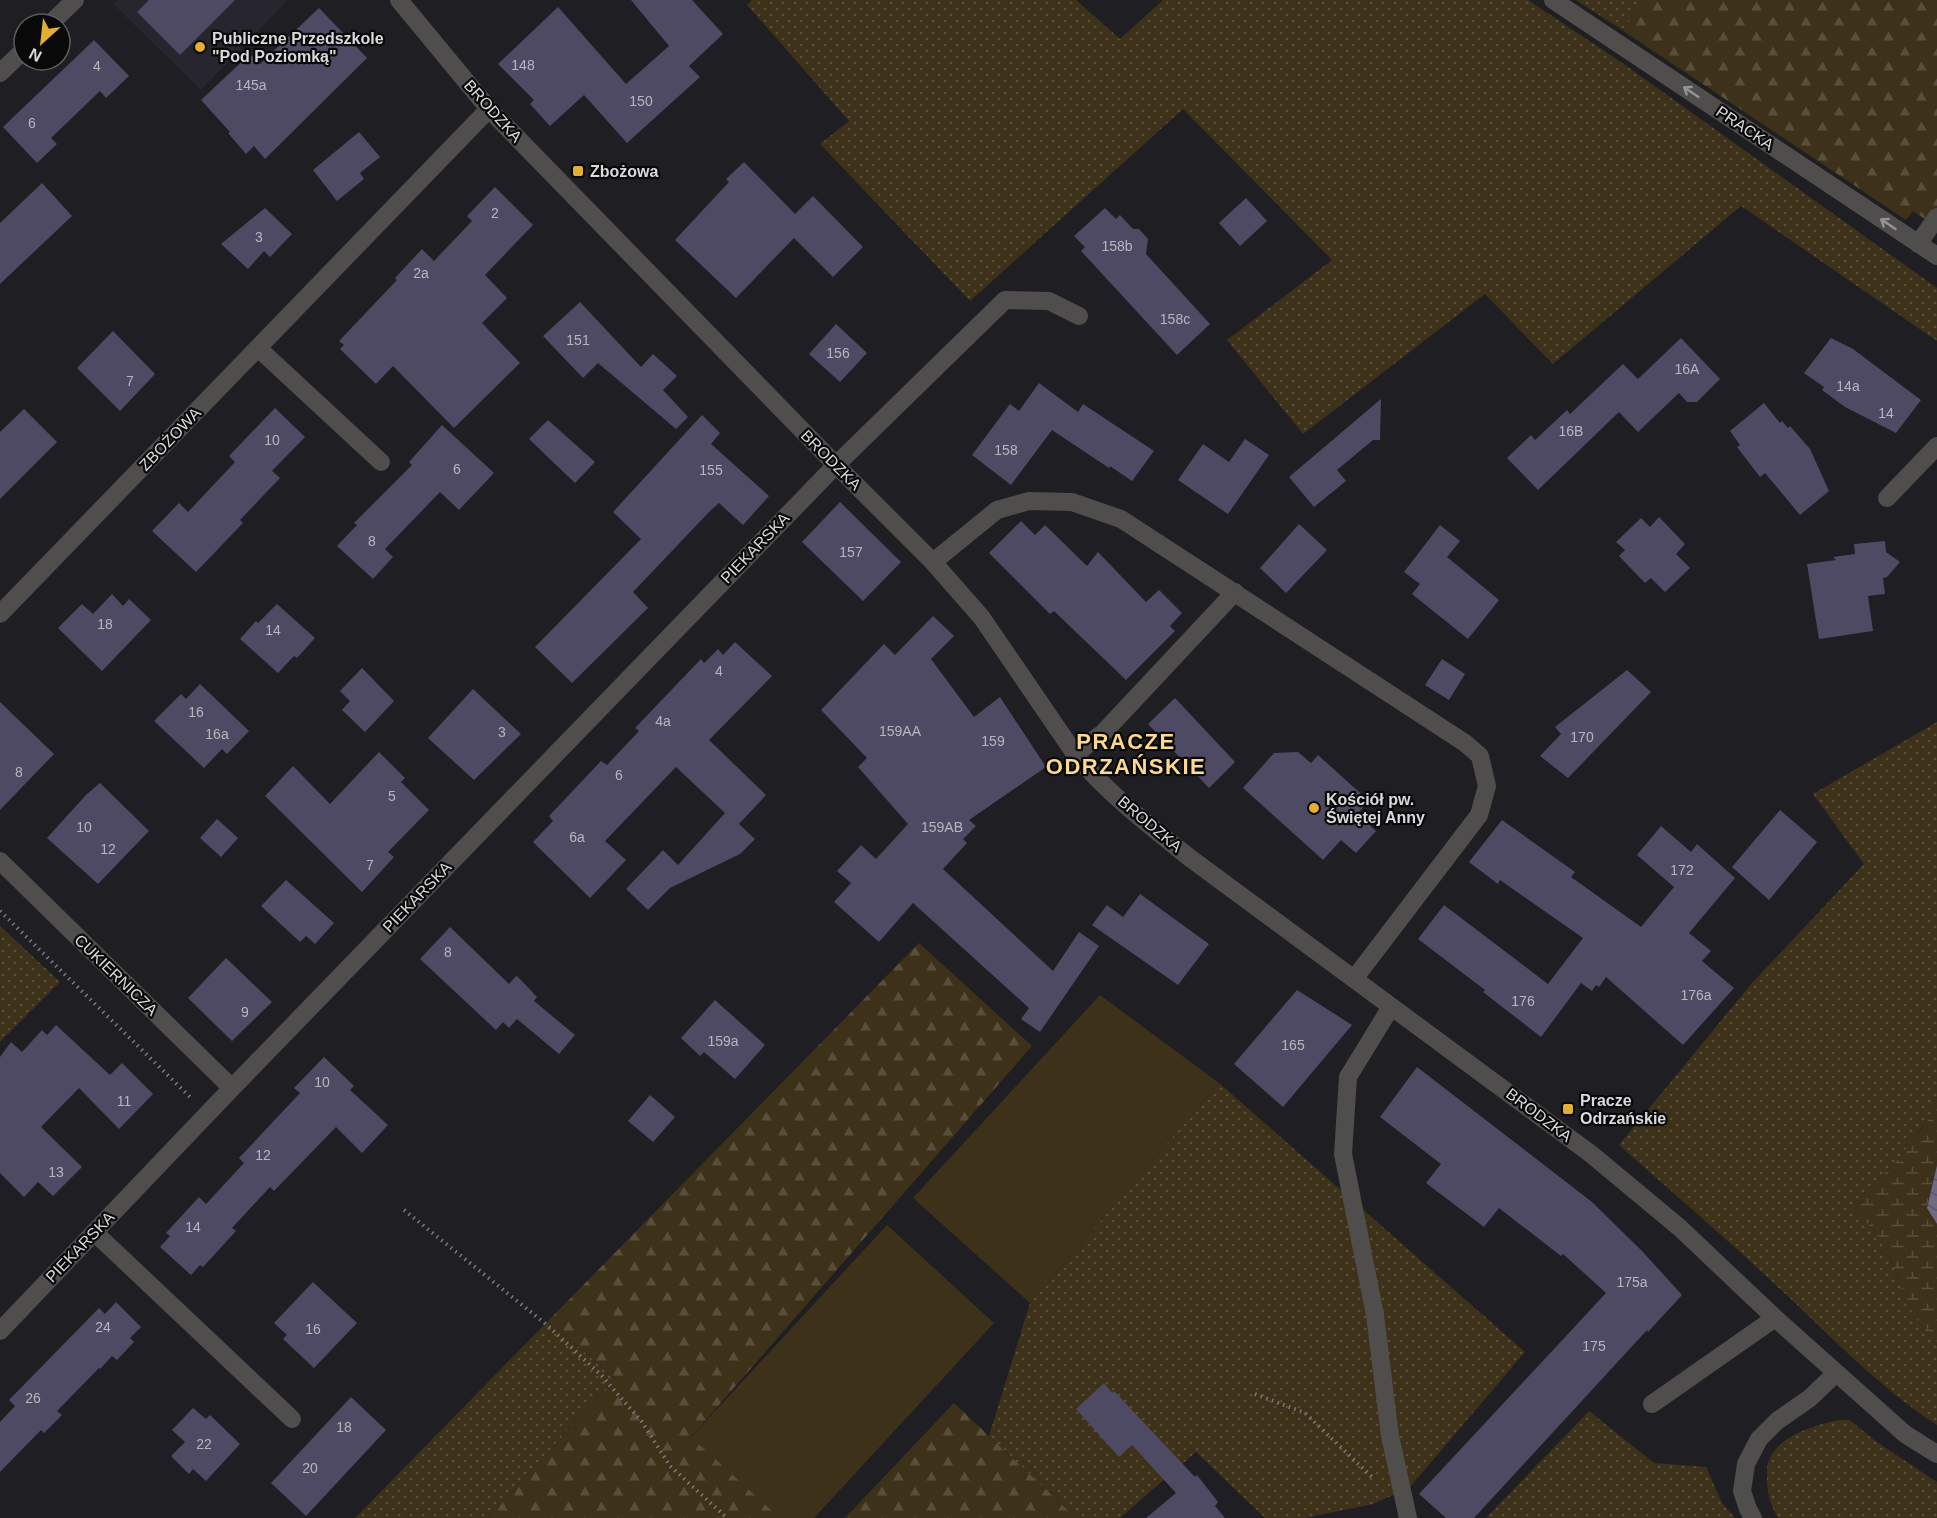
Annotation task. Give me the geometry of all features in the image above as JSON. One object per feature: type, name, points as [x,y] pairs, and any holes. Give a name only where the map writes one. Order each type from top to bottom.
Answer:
[{"type":"street","points":[[62,12],[75,0]]},
{"type":"street","name":"BRODZKA","points":[[399,0],[489,109],[933,562],[982,618],[1075,754],[1130,809],[1181,851],[1591,1154],[1680,1228],[1775,1318],[1905,1434],[1937,1454]]},
{"type":"street","name":"PRACKA","points":[[1553,0],[1937,256]]},
{"type":"street","points":[[0,73],[12,62]]},
{"type":"street","name":"ZBOŻOWA","points":[[0,614],[489,109]]},
{"type":"street","points":[[1918,244],[1937,217]]},
{"type":"street","name":"PIEKARSKA","points":[[0,1331],[232,1088],[836,465],[1005,300],[1049,300],[1079,316]]},
{"type":"street","points":[[258,348],[381,462]]},
{"type":"street","points":[[1887,498],[1937,446]]},
{"type":"street","points":[[933,562],[997,510],[1029,501],[1072,502],[1121,519],[1465,743],[1480,756],[1487,786],[1479,815],[1354,979]]},
{"type":"street","points":[[1075,754],[1103,733],[1235,592]]},
{"type":"street","name":"CUKIERNICZA","points":[[0,861],[232,1088]]},
{"type":"street","points":[[1392,1007],[1348,1077],[1343,1154],[1375,1315],[1390,1436],[1408,1518]]},
{"type":"street","points":[[94,1232],[292,1419]]},
{"type":"street","points":[[1652,1404],[1775,1318]]},
{"type":"street","points":[[1753,1518],[1742,1491],[1746,1464],[1759,1439],[1777,1420],[1810,1398],[1836,1373]]},
{"type":"path","points":[[0,911],[207,1114]]},
{"type":"path","points":[[404,1210],[547,1325],[601,1375],[642,1422],[670,1466],[728,1518]]},
{"type":"path","points":[[1255,1394],[1305,1413],[1374,1479]]},
{"type":"shaded area","name":"Publiczne Przedszkole \"Pod Poziomką\"","points":[[118,0],[288,0],[201,90],[113,4]]},
{"type":"green space","points":[[752,0],[1076,0],[1120,39],[1163,0],[1528,0],[1621,62],[1937,288],[1937,341],[1741,206],[1553,364],[1485,294],[1303,434],[1227,340],[1332,260],[1183,109],[970,301],[820,144],[849,121],[747,5]]},
{"type":"green space","points":[[1576,0],[1646,0],[1622,30]]},
{"type":"green space","points":[[1646,0],[1937,0],[1937,227],[1913,211],[1906,220],[1622,30]]},
{"type":"green space","points":[[1937,722],[1937,1096],[1931,1116],[1896,1162],[1859,1198],[1855,1210],[1872,1228],[1887,1252],[1914,1316],[1937,1345],[1937,1425],[1915,1410],[1855,1360],[1740,1252],[1619,1145],[1752,983],[1864,864],[1813,794]]},
{"type":"green space","points":[[0,926],[60,982],[0,1042]]},
{"type":"green space","points":[[919,943],[1032,1046],[692,1436],[780,1518],[488,1518],[615,1378],[548,1321]]},
{"type":"green space","points":[[1100,995],[1219,1083],[1030,1303],[913,1198]]},
{"type":"green space","points":[[1219,1083],[1525,1352],[1409,1488],[1373,1504],[1305,1518],[1265,1518],[1196,1452],[1120,1518],[1076,1518],[989,1436],[1030,1303]]},
{"type":"green space","points":[[1937,1096],[1937,1165],[1927,1207],[1937,1224],[1937,1345],[1914,1316],[1887,1252],[1872,1228],[1855,1211],[1859,1198],[1896,1162],[1931,1116]]},
{"type":"green space","points":[[887,1225],[994,1323],[814,1518],[780,1518],[691,1437]]},
{"type":"green space","points":[[548,1321],[615,1378],[488,1518],[355,1518]]},
{"type":"green space","points":[[954,1403],[1076,1518],[845,1518]]},
{"type":"green space","points":[[1589,1411],[1654,1463],[1706,1467],[1722,1503],[1735,1518],[1486,1518]]},
{"type":"green space","points":[[1839,1420],[1850,1420],[1874,1440],[1937,1482],[1937,1518],[1778,1518],[1771,1503],[1768,1488],[1767,1466],[1772,1454],[1779,1446],[1798,1433]]},
{"type":"water","points":[[1937,1165],[1937,1224],[1927,1208]]},
{"type":"building","points":[[149,0],[235,0],[180,55],[137,12]]},
{"type":"building","points":[[631,0],[692,0],[723,34],[689,66],[700,77],[627,143],[584,95],[550,126],[530,104],[534,100],[498,64],[558,7],[626,84],[669,46]]},
{"type":"building","points":[[319,8],[367,58],[265,159],[254,146],[246,154],[201,100],[250,54],[260,64]]},
{"type":"building","points":[[94,40],[129,76],[106,98],[100,91],[51,138],[57,144],[37,163],[3,127],[61,72],[72,72],[72,61]]},
{"type":"building","points":[[359,132],[380,157],[360,173],[364,179],[337,201],[313,170]]},
{"type":"building","points":[[744,162],[795,214],[813,196],[863,247],[833,277],[794,238],[736,298],[675,240],[729,182],[726,179]]},
{"type":"building","points":[[42,183],[72,216],[0,284],[0,223]]},
{"type":"building","points":[[495,187],[533,225],[485,275],[507,298],[482,323],[520,363],[454,428],[393,366],[376,384],[340,349],[344,345],[339,341],[397,280],[395,278],[422,249],[434,261],[472,221],[467,216]]},
{"type":"building","points":[[1246,198],[1267,221],[1240,246],[1219,223]]},
{"type":"building","points":[[265,208],[292,234],[270,257],[264,251],[248,269],[221,244]]},
{"type":"building","points":[[1105,208],[1116,219],[1120,215],[1133,229],[1139,229],[1148,239],[1146,254],[1210,324],[1177,355],[1081,251],[1085,247],[1074,236]]},
{"type":"building","points":[[580,302],[641,367],[653,354],[677,376],[663,390],[688,417],[676,429],[598,363],[583,378],[543,336]]},
{"type":"building","points":[[836,324],[867,353],[840,382],[809,354]]},
{"type":"building","points":[[113,331],[155,374],[120,411],[77,368]]},
{"type":"building","points":[[1681,338],[1720,379],[1697,402],[1687,402],[1679,393],[1638,432],[1619,412],[1538,490],[1507,458],[1531,435],[1535,440],[1567,410],[1570,414],[1623,364],[1638,379]]},
{"type":"building","points":[[1831,338],[1853,349],[1921,400],[1896,433],[1845,407],[1822,390],[1824,387],[1804,373]]},
{"type":"building","points":[[1039,383],[1078,412],[1083,404],[1154,451],[1132,481],[1052,430],[1011,485],[972,455],[1010,404],[1019,411]]},
{"type":"building","points":[[1381,399],[1380,440],[1373,440],[1337,470],[1346,481],[1314,507],[1289,477]]},
{"type":"building","points":[[1764,403],[1780,423],[1782,421],[1788,428],[1790,426],[1810,449],[1829,491],[1800,515],[1765,473],[1760,477],[1737,447],[1740,445],[1730,431]]},
{"type":"building","points":[[275,408],[305,437],[272,471],[280,478],[240,520],[243,523],[196,572],[152,531],[179,503],[188,512],[235,462],[229,456]]},
{"type":"building","points":[[24,409],[57,442],[0,499],[0,432]]},
{"type":"building","points":[[702,415],[720,433],[711,444],[769,496],[743,525],[719,503],[710,511],[633,592],[648,608],[572,683],[535,647],[641,539],[613,512]]},
{"type":"building","points":[[548,420],[595,462],[575,483],[529,439]]},
{"type":"building","points":[[442,425],[494,473],[459,510],[440,492],[385,549],[393,557],[373,579],[337,546],[357,525],[354,523],[412,465],[409,462]]},
{"type":"building","points":[[1245,439],[1269,455],[1228,514],[1178,480],[1203,444],[1229,462]]},
{"type":"building","points":[[840,502],[901,562],[863,601],[802,542]]},
{"type":"building","points":[[1659,517],[1685,544],[1676,554],[1690,568],[1665,592],[1651,578],[1645,583],[1619,556],[1625,550],[1616,542],[1641,518],[1650,527]]},
{"type":"building","points":[[1021,521],[1035,535],[1045,525],[1087,566],[1098,552],[1146,602],[1159,590],[1182,613],[1170,626],[1175,631],[1126,680],[1054,611],[1050,614],[989,553]]},
{"type":"building","points":[[1299,524],[1327,550],[1286,593],[1260,568]]},
{"type":"building","points":[[1440,525],[1460,541],[1447,557],[1499,600],[1468,639],[1412,594],[1420,584],[1404,572]]},
{"type":"building","points":[[1885,541],[1886,552],[1900,562],[1887,577],[1883,578],[1885,594],[1868,596],[1873,631],[1819,639],[1807,564],[1836,560],[1833,557],[1855,554],[1854,544]]},
{"type":"building","points":[[112,594],[123,606],[129,599],[151,620],[102,671],[58,628],[82,604],[93,614]]},
{"type":"building","points":[[277,604],[315,638],[297,658],[294,656],[278,673],[240,639],[256,621],[258,623]]},
{"type":"building","points":[[933,616],[954,636],[931,659],[974,717],[1000,697],[1046,767],[969,820],[976,826],[963,839],[967,843],[943,869],[1053,971],[1079,932],[1099,946],[1040,1032],[1021,1019],[1029,1008],[913,903],[879,942],[834,902],[851,883],[837,871],[861,845],[876,859],[908,824],[858,767],[867,758],[821,710],[884,644],[895,655]]},
{"type":"building","points":[[735,642],[772,676],[709,740],[766,795],[739,824],[755,839],[740,854],[670,888],[648,910],[626,889],[663,850],[678,865],[725,813],[676,767],[605,841],[626,860],[590,898],[533,842],[553,821],[549,816],[601,761],[607,765],[639,731],[635,728],[701,659],[704,663],[718,649],[723,655]]},
{"type":"building","points":[[1442,659],[1465,674],[1449,700],[1425,685]]},
{"type":"building","points":[[362,668],[394,701],[365,732],[342,710],[350,701],[340,691]]},
{"type":"building","points":[[1627,670],[1651,692],[1568,778],[1540,756],[1561,734],[1555,727]]},
{"type":"building","points":[[200,684],[249,731],[227,754],[222,749],[204,768],[154,721],[181,694],[186,699]]},
{"type":"building","points":[[473,689],[521,734],[474,780],[428,738]]},
{"type":"building","points":[[1175,698],[1235,762],[1209,788],[1148,724]]},
{"type":"building","points":[[0,702],[54,754],[0,810]]},
{"type":"building","points":[[379,752],[405,778],[401,782],[429,810],[388,852],[394,857],[362,892],[265,796],[293,766],[330,804]]},
{"type":"building","name":"Kościół pw. Świętej Anny","points":[[1298,752],[1311,763],[1318,755],[1369,801],[1357,814],[1376,831],[1356,853],[1341,840],[1323,860],[1243,788],[1274,753]]},
{"type":"building","points":[[100,783],[149,831],[98,884],[47,838]]},
{"type":"building","points":[[1780,810],[1817,842],[1769,900],[1732,867]]},
{"type":"building","points":[[217,819],[238,838],[221,857],[200,838]]},
{"type":"building","points":[[1502,820],[1575,872],[1571,877],[1641,927],[1674,887],[1637,855],[1661,826],[1691,852],[1697,844],[1735,878],[1689,933],[1711,951],[1702,961],[1734,988],[1683,1045],[1606,977],[1599,987],[1596,985],[1592,991],[1581,983],[1541,1037],[1483,992],[1485,990],[1418,939],[1444,905],[1548,984],[1583,938],[1500,880],[1498,884],[1469,862]]},
{"type":"building","points":[[286,880],[334,923],[315,944],[306,936],[300,942],[261,906]]},
{"type":"building","points":[[1140,894],[1209,944],[1178,985],[1092,925],[1107,905],[1123,917]]},
{"type":"building","points":[[450,927],[509,984],[516,976],[518,977],[537,997],[534,1001],[575,1035],[559,1054],[517,1019],[509,1028],[503,1022],[496,1030],[420,959]]},
{"type":"building","points":[[226,958],[272,1002],[232,1041],[188,998]]},
{"type":"building","points":[[1297,990],[1352,1025],[1283,1107],[1234,1064]]},
{"type":"building","points":[[715,1000],[765,1045],[735,1079],[704,1052],[700,1056],[681,1038]]},
{"type":"building","points":[[56,1025],[110,1075],[122,1063],[153,1094],[119,1129],[79,1088],[41,1127],[82,1167],[53,1196],[38,1182],[24,1197],[0,1173],[0,1057],[11,1042],[22,1052],[42,1030],[47,1035]]},
{"type":"building","points":[[324,1057],[354,1086],[350,1090],[388,1125],[362,1153],[336,1127],[274,1191],[270,1187],[232,1228],[236,1231],[203,1267],[200,1265],[191,1275],[160,1247],[170,1236],[166,1233],[199,1197],[206,1204],[244,1163],[239,1158],[300,1093],[294,1088]]},
{"type":"building","points":[[1417,1067],[1592,1202],[1642,1251],[1682,1295],[1474,1518],[1446,1518],[1419,1494],[1606,1293],[1563,1254],[1561,1256],[1499,1208],[1484,1227],[1426,1183],[1441,1164],[1380,1117]]},
{"type":"building","points":[[650,1095],[675,1117],[653,1142],[628,1121]]},
{"type":"building","points":[[313,1282],[357,1323],[314,1368],[283,1339],[287,1335],[274,1323]]},
{"type":"building","points":[[116,1302],[141,1327],[130,1338],[134,1342],[117,1360],[112,1356],[99,1368],[57,1411],[62,1415],[44,1433],[41,1430],[0,1472],[0,1422],[15,1406],[9,1400],[99,1308],[105,1314]]},
{"type":"building","points":[[1104,1383],[1195,1477],[1197,1475],[1218,1502],[1215,1506],[1225,1518],[1146,1518],[1176,1493],[1132,1445],[1119,1457],[1076,1409]]},
{"type":"building","points":[[351,1397],[386,1430],[306,1516],[271,1483]]},
{"type":"building","points":[[193,1408],[206,1419],[210,1415],[240,1444],[206,1481],[193,1469],[189,1474],[171,1456],[185,1442],[172,1430]]},
{"type":"place","name":"Publiczne Przedszkole \"Pod Poziomką\"","points":[[200,47]]},
{"type":"place","name":"Zbożowa","points":[[578,171]]},
{"type":"place","name":"Kościół pw. Świętej Anny","points":[[1314,808]]},
{"type":"place","name":"Pracze Odrzańskie","points":[[1568,1109]]},
{"type":"district","name":"PRACZE ODRZAŃSKIE","points":[[1126,754]]}]
